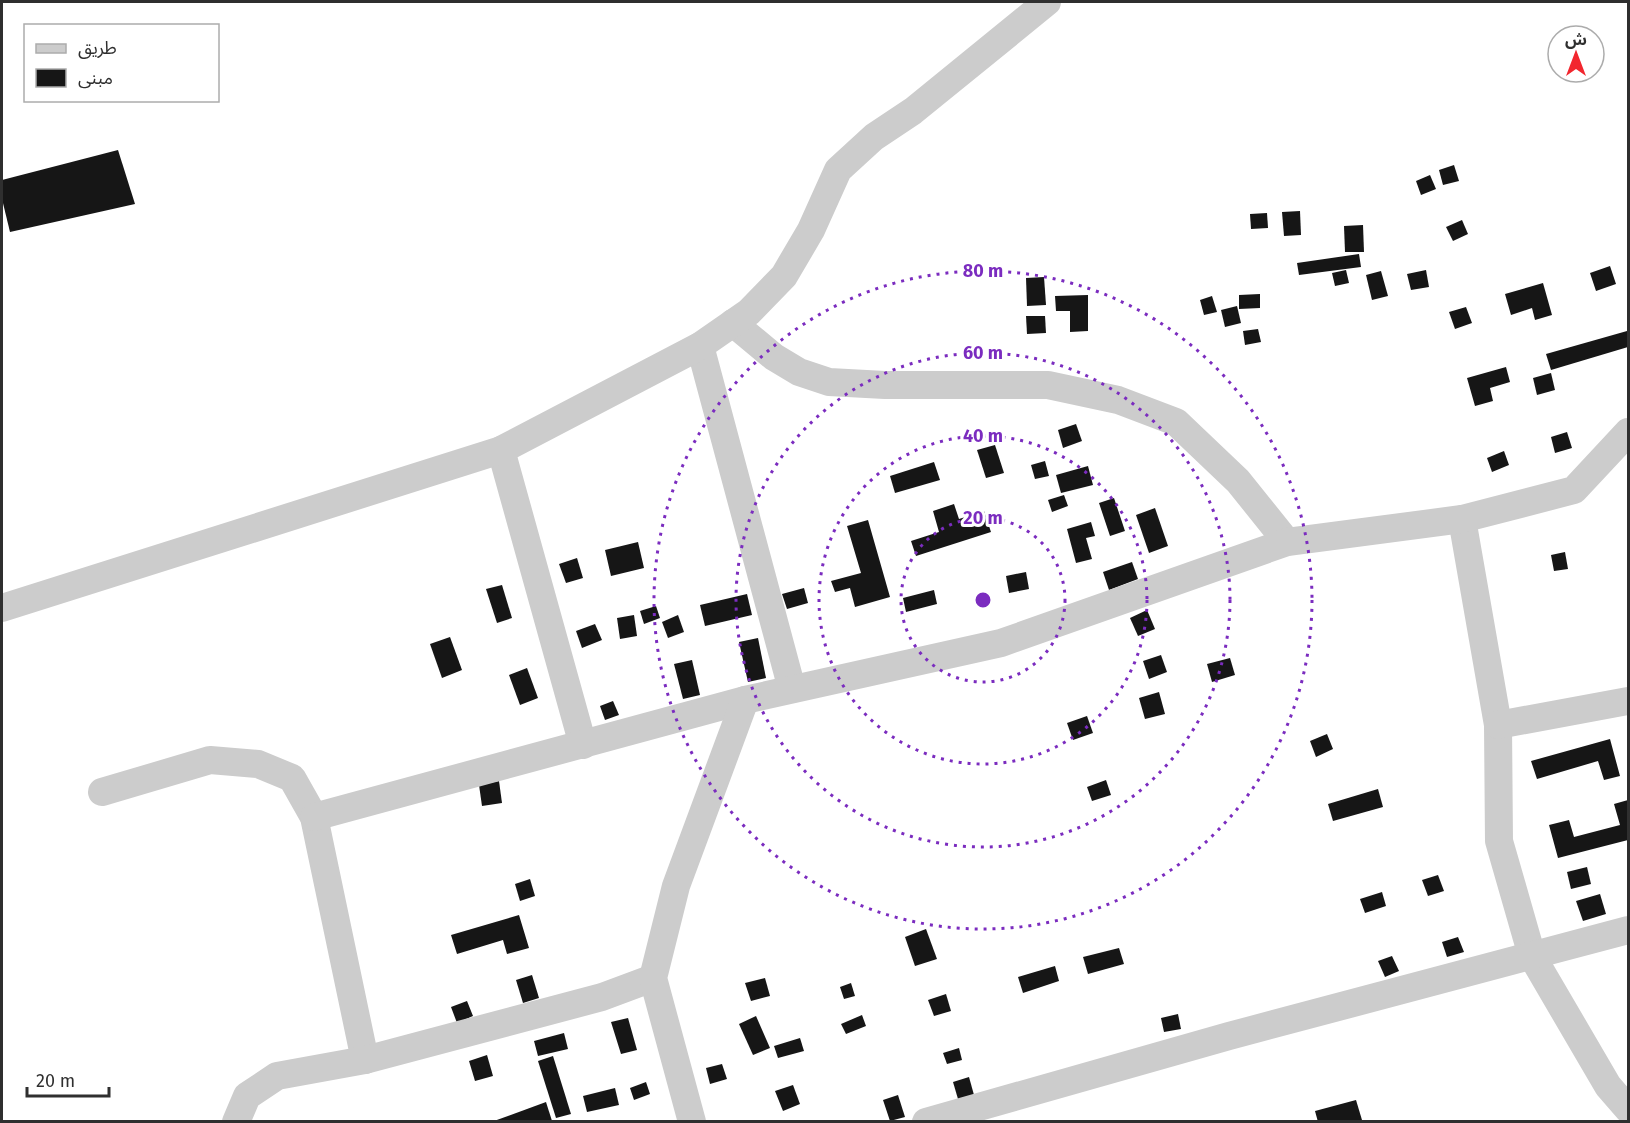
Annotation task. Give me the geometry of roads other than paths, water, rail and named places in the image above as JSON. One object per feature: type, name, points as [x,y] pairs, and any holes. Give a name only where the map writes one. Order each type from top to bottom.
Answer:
[{"type":"street","points":[[2,608],[501,450],[700,346],[749,312],[784,276],[811,230],[838,170],[874,137],[913,111],[1047,2]]},
{"type":"street","points":[[733,323],[774,357],[799,372],[830,382],[885,385],[1048,385],[1118,400],[1176,422],[1238,481],[1287,542]]},
{"type":"street","points":[[700,346],[792,689]]},
{"type":"street","points":[[314,817],[745,700],[1001,643],[1287,542],[1462,519],[1574,490],[1629,432]]},
{"type":"street","points":[[501,450],[583,745]]},
{"type":"street","points":[[1462,519],[1498,725],[1498,841],[1532,956],[1608,1086],[1629,1108]]},
{"type":"street","points":[[692,1122],[653,978],[676,886],[745,700]]},
{"type":"street","points":[[1498,725],[1629,701]]},
{"type":"street","points":[[102,792],[210,760],[258,764],[292,778],[314,817],[365,1060]]},
{"type":"street","points":[[926,1122],[1229,1036],[1629,930]]},
{"type":"street","points":[[236,1122],[247,1096],[278,1076],[365,1060],[602,997],[653,978]]}]
